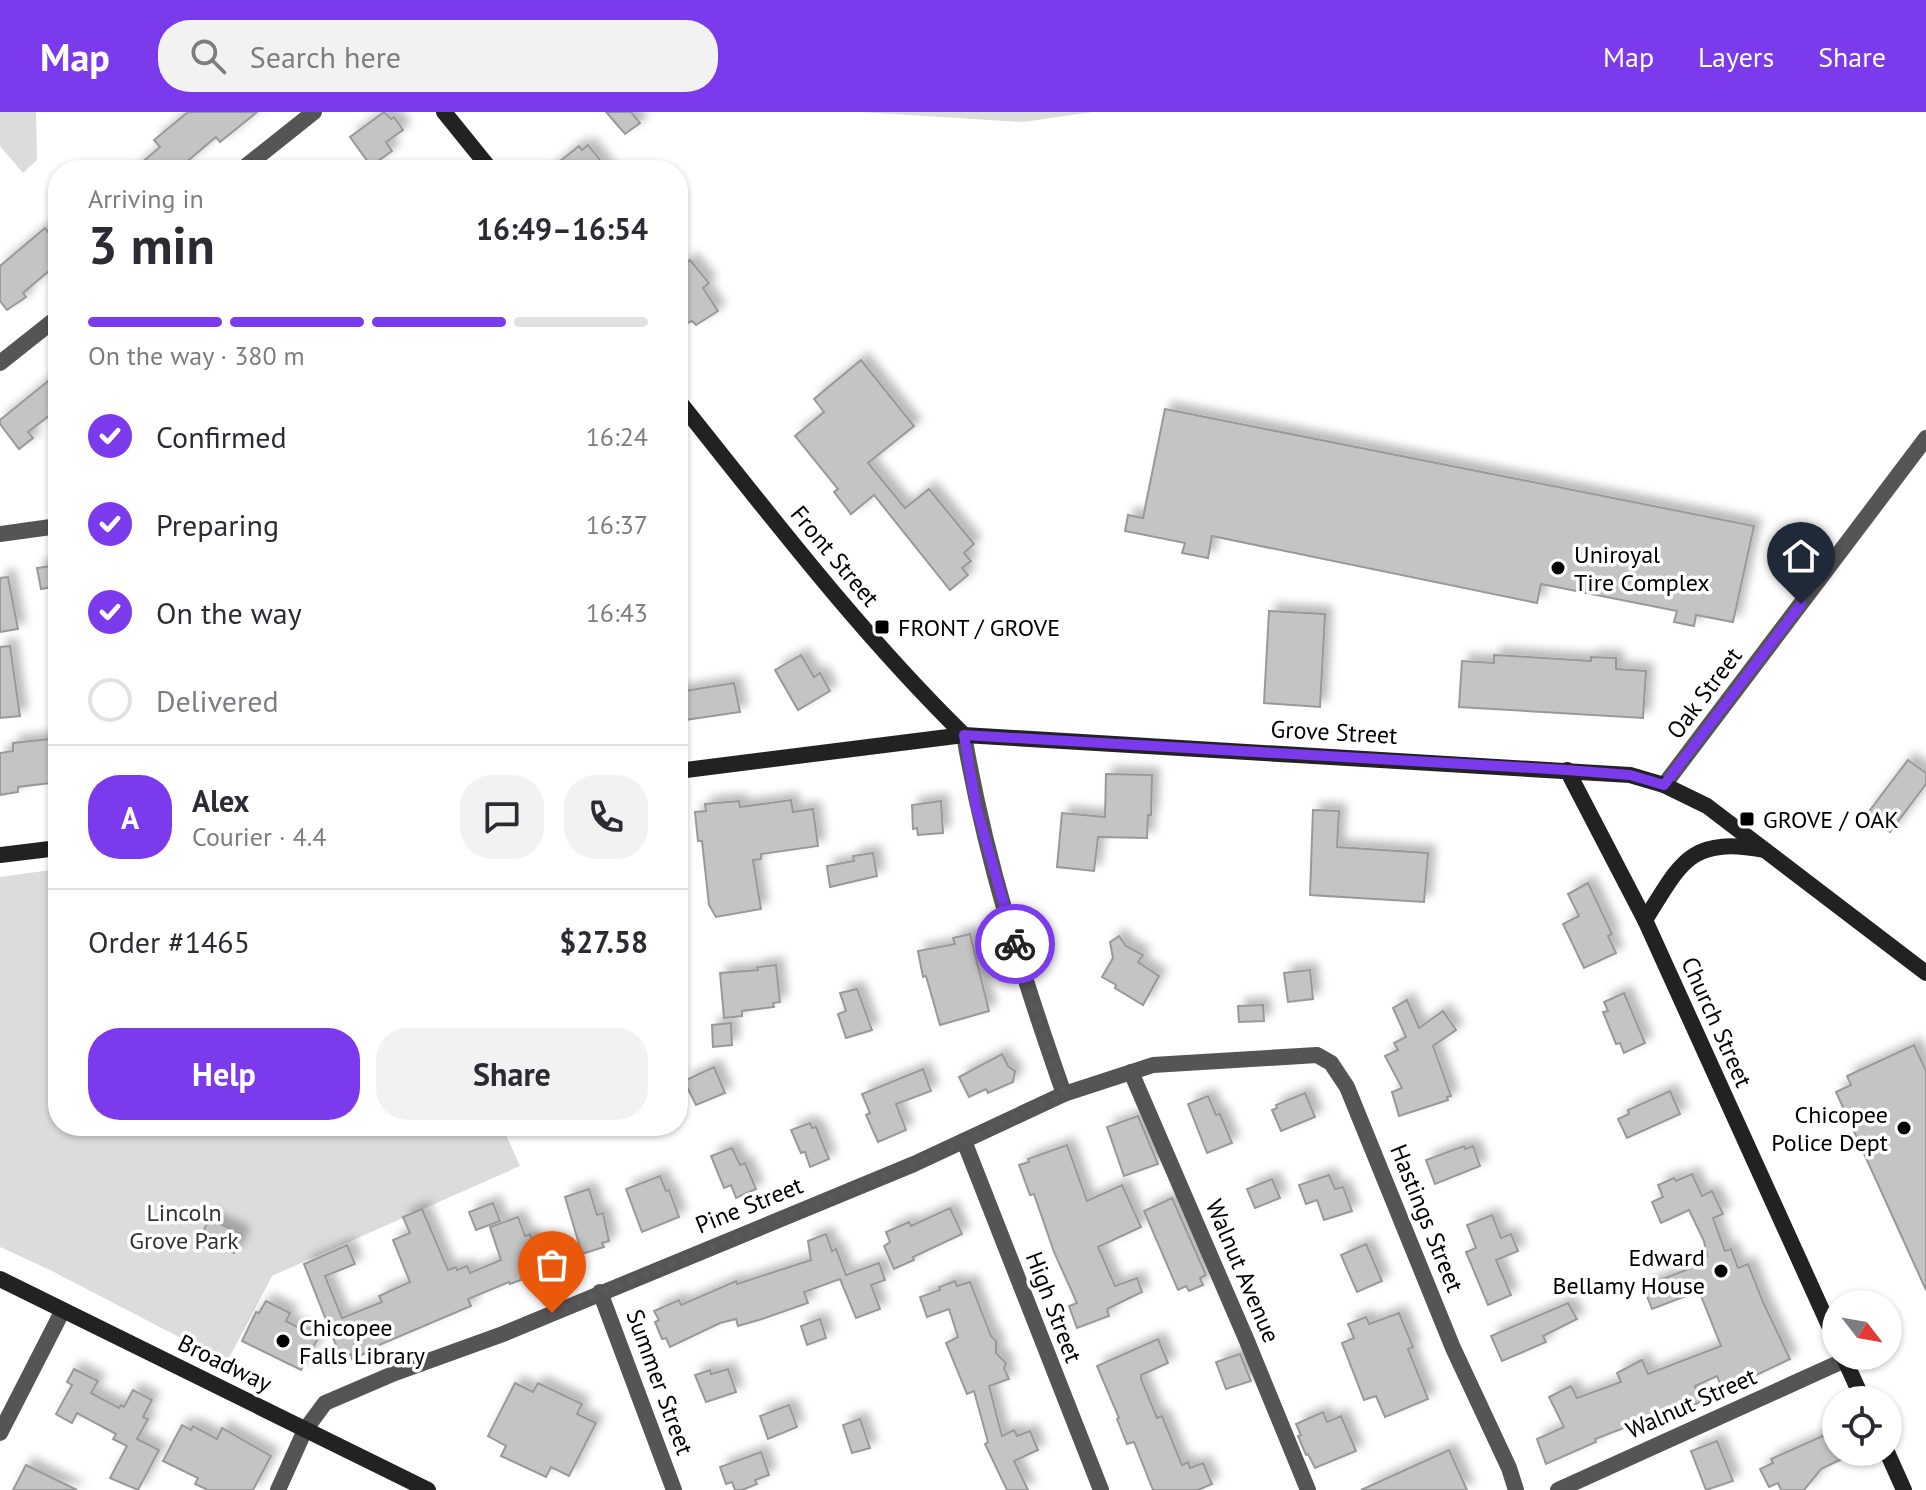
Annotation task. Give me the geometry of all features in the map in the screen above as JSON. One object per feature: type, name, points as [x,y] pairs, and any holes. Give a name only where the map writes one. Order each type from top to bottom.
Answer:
[{"type":"main road","points":[[444,112],[483,160]]},
{"type":"main road","name":"Front Street","points":[[688,412],[817,573],[914,686],[964,735]]},
{"type":"main road","name":"Grove Street","points":[[688,770],[964,735],[1630,775],[1664,785],[1707,806],[1926,973]]},
{"type":"main road","name":"Church Street","points":[[1567,770],[1645,920],[1822,1310]]},
{"type":"main road","points":[[1645,920],[1676,871],[1698,852],[1728,845],[1767,851]]},
{"type":"main road","points":[[0,855],[48,849]]},
{"type":"main road","name":"Broadway","points":[[0,1279],[428,1490]]},
{"type":"main road","points":[[1893,1466],[1904,1490]]},
{"type":"street","points":[[254,160],[314,112]]},
{"type":"street","points":[[0,363],[48,325]]},
{"type":"street","name":"Oak Street","points":[[1664,785],[1926,438]]},
{"type":"street","points":[[0,534],[48,527]]},
{"type":"street","points":[[964,735],[976,806],[996,879],[1064,1094]]},
{"type":"street","name":"Hastings Street","points":[[1226,1059],[1317,1055],[1331,1063],[1347,1087],[1453,1348],[1509,1468],[1516,1490]]},
{"type":"street","name":"Pine Street","points":[[278,1490],[305,1430],[325,1403],[395,1373],[503,1334],[914,1164],[1064,1094],[1153,1065],[1226,1059]]},
{"type":"street","name":"Walnut Avenue","points":[[1131,1072],[1308,1490]]},
{"type":"street","name":"High Street","points":[[964,1141],[1101,1490]]},
{"type":"street","name":"Summer Street","points":[[600,1292],[674,1490]]},
{"type":"street","points":[[0,1433],[63,1310]]},
{"type":"street","name":"Walnut Street","points":[[1558,1490],[1822,1368]]},
{"type":"green space","points":[[0,112],[36,112],[37,160],[23,173],[0,146]]},
{"type":"green space","points":[[861,112],[1093,112],[1023,122]]},
{"type":"green space","name":"Lincoln Grove Park","points":[[48,870],[48,1136],[506,1136],[520,1166],[272,1276],[227,1362],[0,1247],[0,877]]},
{"type":"building","points":[[188,112],[257,112],[220,142],[216,137],[189,160],[145,160],[160,147],[154,140]]},
{"type":"building","points":[[384,112],[391,119],[394,117],[403,130],[386,142],[392,151],[379,160],[367,160],[350,137]]},
{"type":"building","points":[[606,112],[631,112],[640,123],[625,134]]},
{"type":"building","points":[[588,145],[600,160],[562,160],[579,146],[582,150]]},
{"type":"building","points":[[45,228],[48,232],[48,272],[23,293],[26,297],[7,310],[0,301],[0,266]]},
{"type":"building","points":[[690,260],[709,283],[703,288],[718,311],[696,325],[692,321],[688,323]]},
{"type":"building","points":[[861,360],[914,426],[868,463],[905,508],[929,489],[974,544],[964,553],[971,561],[962,568],[968,575],[950,590],[874,495],[851,514],[834,492],[838,489],[795,436],[824,412],[814,399]]},
{"type":"building","points":[[48,381],[48,417],[28,432],[33,438],[19,449],[0,420]]},
{"type":"building","name":"Uniroyal Tire Complex","points":[[1165,409],[1754,526],[1733,622],[1696,615],[1694,626],[1674,622],[1677,611],[1541,584],[1537,603],[1212,536],[1208,558],[1182,553],[1185,543],[1125,531],[1128,515],[1143,518]]},
{"type":"building","points":[[48,566],[48,588],[41,589],[37,568]]},
{"type":"building","points":[[8,577],[18,629],[0,632],[0,578]]},
{"type":"building","points":[[1269,611],[1325,614],[1320,707],[1264,703]]},
{"type":"building","points":[[10,646],[20,716],[0,718],[0,647]]},
{"type":"building","points":[[801,655],[814,677],[820,673],[830,691],[798,710],[775,670]]},
{"type":"building","points":[[1494,655],[1591,661],[1591,657],[1616,658],[1616,669],[1646,671],[1643,718],[1459,707],[1462,661],[1494,663]]},
{"type":"building","points":[[734,683],[740,712],[688,720],[688,690]]},
{"type":"building","points":[[48,739],[48,783],[18,787],[18,792],[0,795],[0,753],[13,751],[13,743]]},
{"type":"building","points":[[1908,760],[1926,773],[1926,784],[1890,832],[1867,814]]},
{"type":"building","points":[[1106,774],[1152,775],[1147,838],[1098,837],[1094,871],[1057,867],[1062,813],[1105,817]]},
{"type":"building","points":[[791,800],[793,812],[813,809],[818,846],[761,854],[761,859],[753,860],[761,909],[716,917],[709,905],[702,841],[698,841],[695,812],[706,811],[705,804],[739,801],[740,807]]},
{"type":"building","points":[[941,801],[943,833],[918,835],[917,828],[913,829],[912,805]]},
{"type":"building","points":[[1313,810],[1339,811],[1337,847],[1428,853],[1424,902],[1310,895]]},
{"type":"building","points":[[873,853],[877,876],[830,887],[827,866],[854,861],[853,856]]},
{"type":"building","points":[[1588,883],[1612,934],[1608,936],[1616,953],[1584,968],[1563,924],[1579,916],[1568,894]]},
{"type":"building","points":[[970,934],[989,1011],[940,1025],[926,976],[923,977],[918,951],[955,944],[953,938]]},
{"type":"building","points":[[1119,936],[1126,946],[1143,955],[1138,962],[1159,976],[1143,1005],[1102,977],[1113,958],[1110,942]]},
{"type":"building","points":[[776,965],[780,1002],[773,1003],[774,1007],[742,1011],[742,1016],[724,1018],[720,973],[758,970],[757,967]]},
{"type":"building","points":[[1310,970],[1313,999],[1288,1002],[1284,973]]},
{"type":"building","points":[[857,989],[872,1030],[846,1038],[838,1014],[846,1011],[840,993]]},
{"type":"building","points":[[1624,993],[1645,1043],[1624,1053],[1620,1043],[1616,1044],[1603,1012],[1608,1011],[1604,1002]]},
{"type":"building","points":[[1407,1000],[1419,1028],[1443,1011],[1456,1030],[1433,1046],[1451,1096],[1447,1097],[1448,1100],[1399,1116],[1392,1092],[1402,1088],[1385,1056],[1398,1050],[1394,1043],[1406,1037],[1393,1008]]},
{"type":"building","points":[[1263,1005],[1264,1021],[1239,1022],[1238,1006]]},
{"type":"building","points":[[731,1023],[732,1045],[713,1047],[712,1025]]},
{"type":"building","points":[[1914,1045],[1926,1071],[1926,1290],[1836,1092],[1851,1085],[1847,1076]]},
{"type":"building","points":[[1002,1054],[1008,1066],[1015,1071],[1013,1082],[969,1097],[959,1077]]},
{"type":"building","points":[[714,1067],[725,1093],[696,1105],[688,1089],[688,1079]]},
{"type":"building","points":[[923,1069],[931,1091],[896,1104],[906,1130],[878,1142],[866,1115],[870,1113],[862,1094]]},
{"type":"building","points":[[1670,1091],[1680,1114],[1627,1138],[1618,1119],[1629,1114],[1628,1110]]},
{"type":"building","points":[[1305,1093],[1315,1117],[1281,1131],[1272,1110],[1277,1108],[1276,1105]]},
{"type":"building","points":[[1208,1096],[1216,1115],[1220,1114],[1232,1143],[1207,1153],[1188,1104]]},
{"type":"building","points":[[1138,1116],[1158,1164],[1124,1176],[1107,1127]]},
{"type":"building","points":[[810,1123],[812,1128],[816,1127],[829,1159],[810,1167],[805,1152],[801,1153],[791,1130]]},
{"type":"building","points":[[1067,1145],[1087,1201],[1122,1185],[1141,1227],[1098,1247],[1115,1286],[1137,1278],[1142,1292],[1107,1309],[1109,1316],[1077,1328],[1069,1306],[1077,1303],[1054,1252],[1034,1194],[1030,1195],[1019,1165]]},
{"type":"building","points":[[1464,1146],[1465,1149],[1473,1146],[1480,1166],[1435,1184],[1426,1160]]},
{"type":"building","points":[[732,1148],[740,1165],[745,1163],[756,1189],[736,1198],[731,1185],[724,1188],[711,1156]]},
{"type":"building","points":[[1692,1174],[1702,1196],[1712,1191],[1723,1214],[1713,1218],[1725,1251],[1731,1249],[1738,1268],[1748,1264],[1790,1359],[1723,1391],[1717,1376],[1695,1386],[1701,1402],[1674,1413],[1673,1410],[1644,1425],[1642,1421],[1595,1439],[1596,1442],[1546,1464],[1537,1439],[1564,1427],[1549,1397],[1571,1386],[1577,1398],[1621,1382],[1617,1373],[1642,1360],[1648,1374],[1721,1346],[1699,1291],[1652,1309],[1643,1286],[1689,1269],[1687,1264],[1707,1256],[1704,1241],[1689,1210],[1661,1223],[1652,1202],[1663,1197],[1658,1185]]},
{"type":"building","points":[[1329,1175],[1335,1189],[1343,1187],[1352,1211],[1324,1220],[1317,1200],[1306,1204],[1299,1185]]},
{"type":"building","points":[[660,1176],[679,1217],[642,1232],[626,1189]]},
{"type":"building","points":[[1272,1179],[1280,1198],[1255,1208],[1247,1189]]},
{"type":"building","points":[[589,1189],[597,1215],[603,1213],[609,1241],[602,1243],[604,1247],[582,1254],[565,1197]]},
{"type":"building","points":[[1172,1198],[1206,1275],[1200,1278],[1203,1285],[1189,1291],[1186,1286],[1178,1290],[1144,1211]]},
{"type":"building","points":[[493,1203],[500,1221],[476,1230],[469,1212]]},
{"type":"building","points":[[950,1208],[962,1234],[894,1269],[884,1246],[890,1242],[886,1232],[909,1222],[911,1226]]},
{"type":"building","points":[[422,1209],[448,1270],[467,1266],[470,1273],[501,1260],[490,1227],[518,1217],[525,1236],[530,1234],[543,1272],[468,1299],[471,1306],[352,1359],[351,1354],[341,1358],[304,1264],[347,1245],[355,1264],[325,1276],[342,1318],[382,1302],[379,1296],[410,1282],[393,1240],[410,1233],[403,1217]]},
{"type":"building","points":[[1492,1215],[1501,1238],[1511,1234],[1518,1251],[1496,1260],[1511,1295],[1488,1305],[1466,1252],[1476,1248],[1467,1225]]},
{"type":"building","points":[[209,1219],[242,1234],[234,1253],[201,1237]]},
{"type":"building","points":[[826,1234],[832,1251],[836,1249],[846,1275],[879,1263],[885,1280],[871,1285],[880,1309],[856,1318],[840,1279],[804,1292],[808,1303],[762,1319],[738,1326],[736,1319],[720,1323],[670,1347],[666,1338],[662,1339],[654,1311],[679,1300],[681,1305],[736,1281],[737,1284],[811,1260],[808,1241]]},
{"type":"building","points":[[1366,1244],[1382,1281],[1357,1292],[1341,1255]]},
{"type":"building","points":[[955,1281],[957,1286],[970,1282],[991,1336],[996,1341],[996,1353],[1006,1363],[1004,1368],[1009,1379],[989,1386],[1002,1436],[1014,1430],[1017,1436],[1030,1431],[1038,1450],[1014,1461],[1028,1490],[1007,1490],[985,1444],[988,1442],[974,1391],[967,1394],[946,1343],[958,1337],[949,1309],[927,1317],[920,1297]]},
{"type":"building","points":[[266,1301],[290,1313],[286,1321],[318,1338],[301,1370],[242,1341],[256,1312],[259,1313]]},
{"type":"building","points":[[1568,1303],[1577,1319],[1543,1336],[1546,1342],[1502,1361],[1491,1336]]},
{"type":"building","points":[[1399,1313],[1413,1347],[1408,1349],[1428,1399],[1385,1417],[1376,1396],[1364,1400],[1342,1343],[1354,1338],[1348,1324],[1366,1317],[1369,1324]]},
{"type":"building","points":[[820,1319],[826,1338],[807,1345],[801,1326]]},
{"type":"building","points":[[1158,1339],[1168,1363],[1141,1375],[1141,1379],[1157,1418],[1162,1416],[1182,1465],[1188,1462],[1190,1468],[1203,1463],[1212,1484],[1198,1490],[1153,1490],[1134,1442],[1127,1444],[1097,1366]]},
{"type":"building","points":[[1240,1354],[1251,1381],[1226,1389],[1216,1362]]},
{"type":"building","points":[[74,1369],[98,1381],[91,1393],[119,1408],[121,1405],[124,1407],[133,1390],[152,1400],[143,1417],[148,1419],[137,1439],[159,1450],[138,1490],[110,1478],[127,1446],[113,1439],[116,1434],[77,1413],[72,1423],[56,1414],[72,1385],[67,1382]]},
{"type":"building","points":[[728,1369],[736,1392],[706,1402],[695,1375]]},
{"type":"building","points":[[515,1383],[533,1392],[538,1383],[582,1404],[577,1414],[596,1423],[569,1476],[551,1467],[546,1477],[501,1456],[506,1446],[488,1436]]},
{"type":"building","points":[[789,1405],[797,1427],[768,1439],[760,1416]]},
{"type":"building","points":[[1323,1412],[1327,1422],[1341,1416],[1356,1451],[1315,1468],[1306,1455],[1296,1424]]},
{"type":"building","points":[[860,1419],[870,1448],[852,1453],[843,1425]]},
{"type":"building","points":[[182,1425],[191,1430],[193,1426],[217,1439],[222,1428],[271,1456],[253,1490],[208,1490],[195,1484],[198,1478],[163,1461]]},
{"type":"building","points":[[1822,1436],[1822,1466],[1827,1466],[1821,1469],[1804,1490],[1781,1490],[1778,1483],[1769,1487],[1760,1469],[1773,1463],[1771,1459]]},
{"type":"building","points":[[1717,1441],[1733,1481],[1706,1490],[1691,1451]]},
{"type":"building","points":[[1449,1450],[1467,1490],[1361,1490]]},
{"type":"building","points":[[761,1452],[769,1475],[755,1480],[757,1484],[742,1490],[735,1490],[732,1482],[726,1484],[720,1467]]},
{"type":"building","points":[[26,1465],[77,1490],[13,1490]]},
{"type":"way so far","points":[[552,1313],[914,1164],[1064,1094],[1015,944]]},
{"type":"place","name":"Uniroyal Tire Complex","points":[[1558,568]]},
{"type":"place","name":"FRONT / GROVE","points":[[882,627]]},
{"type":"place","name":"GROVE / OAK","points":[[1747,819]]},
{"type":"place","name":"Chicopee Police Dept","points":[[1904,1128]]},
{"type":"place","name":"Edward Bellamy House","points":[[1721,1271]]},
{"type":"place","name":"Chicopee Falls Library","points":[[283,1341]]},
{"type":"route","points":[[1015,944],[976,806],[964,735],[1567,770],[1630,775],[1664,785],[1801,604]]}]
